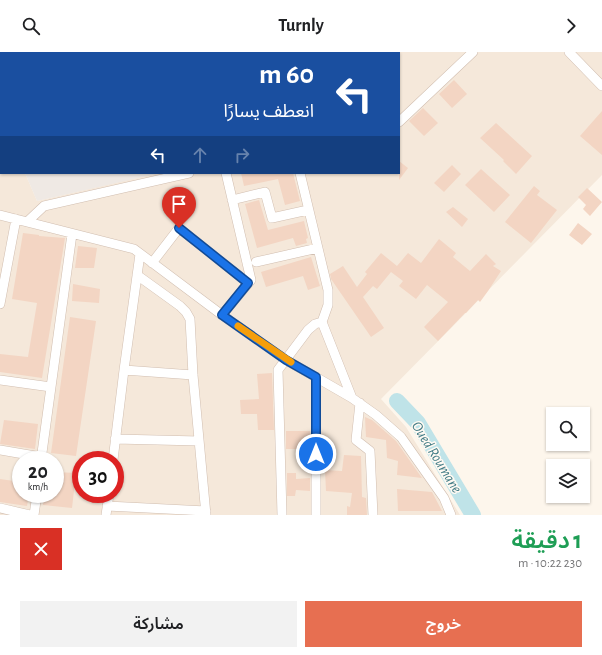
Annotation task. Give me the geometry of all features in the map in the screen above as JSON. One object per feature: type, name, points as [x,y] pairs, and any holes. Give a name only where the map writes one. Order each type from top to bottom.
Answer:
[{"type":"street","points":[[400,121],[472,52]]},
{"type":"street","points":[[570,52],[602,86]]},
{"type":"street","points":[[27,222],[44,206],[185,174]]},
{"type":"street","points":[[222,315],[250,280],[226,174]]},
{"type":"street","points":[[300,174],[328,290],[328,305],[322,322],[356,401],[356,440],[370,451],[373,515]]},
{"type":"street","points":[[232,200],[265,192],[272,218],[308,210]]},
{"type":"street","points":[[0,215],[134,250],[286,360],[356,401],[376,415],[401,437],[444,498],[451,515]]},
{"type":"street","points":[[0,304],[16,220]]},
{"type":"street","points":[[152,263],[179,228],[248,283]]},
{"type":"street","points":[[42,451],[72,234]]},
{"type":"street","points":[[256,262],[318,248]]},
{"type":"street","points":[[114,451],[140,254]]},
{"type":"street","points":[[107,510],[206,513],[193,376],[190,319],[186,312],[137,275]]},
{"type":"street","points":[[282,515],[278,370],[308,330],[315,324],[322,322]]},
{"type":"street","points":[[124,370],[193,376]]},
{"type":"street","points":[[316,377],[316,515]]},
{"type":"street","points":[[0,380],[51,388]]},
{"type":"street","points":[[115,439],[199,441]]},
{"type":"street","points":[[0,450],[12,453]]},
{"type":"street","points":[[34,515],[36,503]]},
{"type":"street","points":[[0,508],[30,515]]},
{"type":"shaded area","points":[[400,52],[602,52],[602,175],[381,399],[406,427],[460,515],[0,515],[0,174],[25,174],[37,201],[152,174],[400,174]]},
{"type":"shaded area","points":[[25,174],[156,174],[37,201]]},
{"type":"building","points":[[454,80],[467,94],[452,108],[439,94]]},
{"type":"building","points":[[423,108],[438,123],[424,136],[409,121]]},
{"type":"building","points":[[602,111],[602,155],[580,136]]},
{"type":"building","points":[[496,123],[532,156],[516,174],[503,161],[504,160],[480,138]]},
{"type":"building","points":[[400,162],[408,168],[399,180],[400,174]]},
{"type":"building","points":[[452,165],[461,174],[444,192],[434,183]]},
{"type":"building","points":[[481,169],[510,195],[494,212],[465,185]]},
{"type":"building","points":[[241,174],[293,174],[300,201],[285,205],[278,179],[244,186]]},
{"type":"building","points":[[534,186],[540,191],[537,195],[557,210],[531,243],[505,222]]},
{"type":"building","points":[[587,188],[602,202],[590,216],[583,209],[586,205],[578,197]]},
{"type":"building","points":[[259,200],[268,230],[304,221],[308,238],[306,239],[307,243],[296,246],[293,238],[257,248],[245,204]]},
{"type":"building","points":[[453,207],[468,219],[462,227],[446,212]]},
{"type":"building","points":[[578,223],[592,234],[582,245],[569,235]]},
{"type":"building","points":[[23,233],[65,238],[42,378],[0,372],[0,354],[28,357],[37,303],[12,299]]},
{"type":"building","points":[[439,239],[456,253],[453,257],[470,271],[486,254],[496,264],[493,266],[501,271],[488,291],[480,302],[478,300],[438,341],[424,327],[448,302],[427,285],[416,299],[399,286],[403,281],[391,272],[377,289],[373,286],[363,297],[384,328],[371,337],[331,279],[330,274],[343,266],[357,287],[367,274],[365,272],[381,253],[397,266],[408,253],[421,263]]},
{"type":"building","points":[[78,246],[97,248],[94,268],[75,268]]},
{"type":"building","points":[[311,257],[320,286],[308,290],[303,276],[266,287],[261,272]]},
{"type":"building","points":[[73,284],[100,289],[99,303],[72,301]]},
{"type":"building","points":[[70,317],[96,321],[77,451],[72,451],[72,456],[64,455],[64,451],[51,451]]},
{"type":"building","points":[[272,373],[274,430],[258,430],[257,414],[241,414],[240,400],[259,399],[257,374]]},
{"type":"building","points":[[365,417],[372,420],[396,441],[422,478],[397,475],[398,461],[387,458],[386,440],[366,437]]},
{"type":"building","points":[[4,420],[38,424],[35,449],[0,444]]},
{"type":"building","points":[[286,431],[310,431],[310,446],[299,446],[299,449],[286,449]]},
{"type":"building","points":[[344,455],[361,456],[362,497],[366,498],[367,515],[347,515],[347,506],[350,507],[352,493],[326,491],[325,470],[342,471]]},
{"type":"building","points":[[64,472],[72,473],[72,508],[43,505],[43,503],[64,503]]},
{"type":"building","points":[[287,473],[296,473],[296,479],[310,478],[310,491],[296,490],[295,496],[287,496]]},
{"type":"building","points":[[0,479],[12,481],[12,503],[28,503],[27,506],[0,502]]},
{"type":"building","points":[[397,489],[432,492],[442,511],[398,511]]},
{"type":"waterway","name":"Oued Roumane","points":[[397,401],[418,423],[473,515]]},
{"type":"slow traffic","points":[[238,326],[291,362]]},
{"type":"route","points":[[179,228],[248,283],[222,315],[286,360],[316,377],[316,454]]}]
